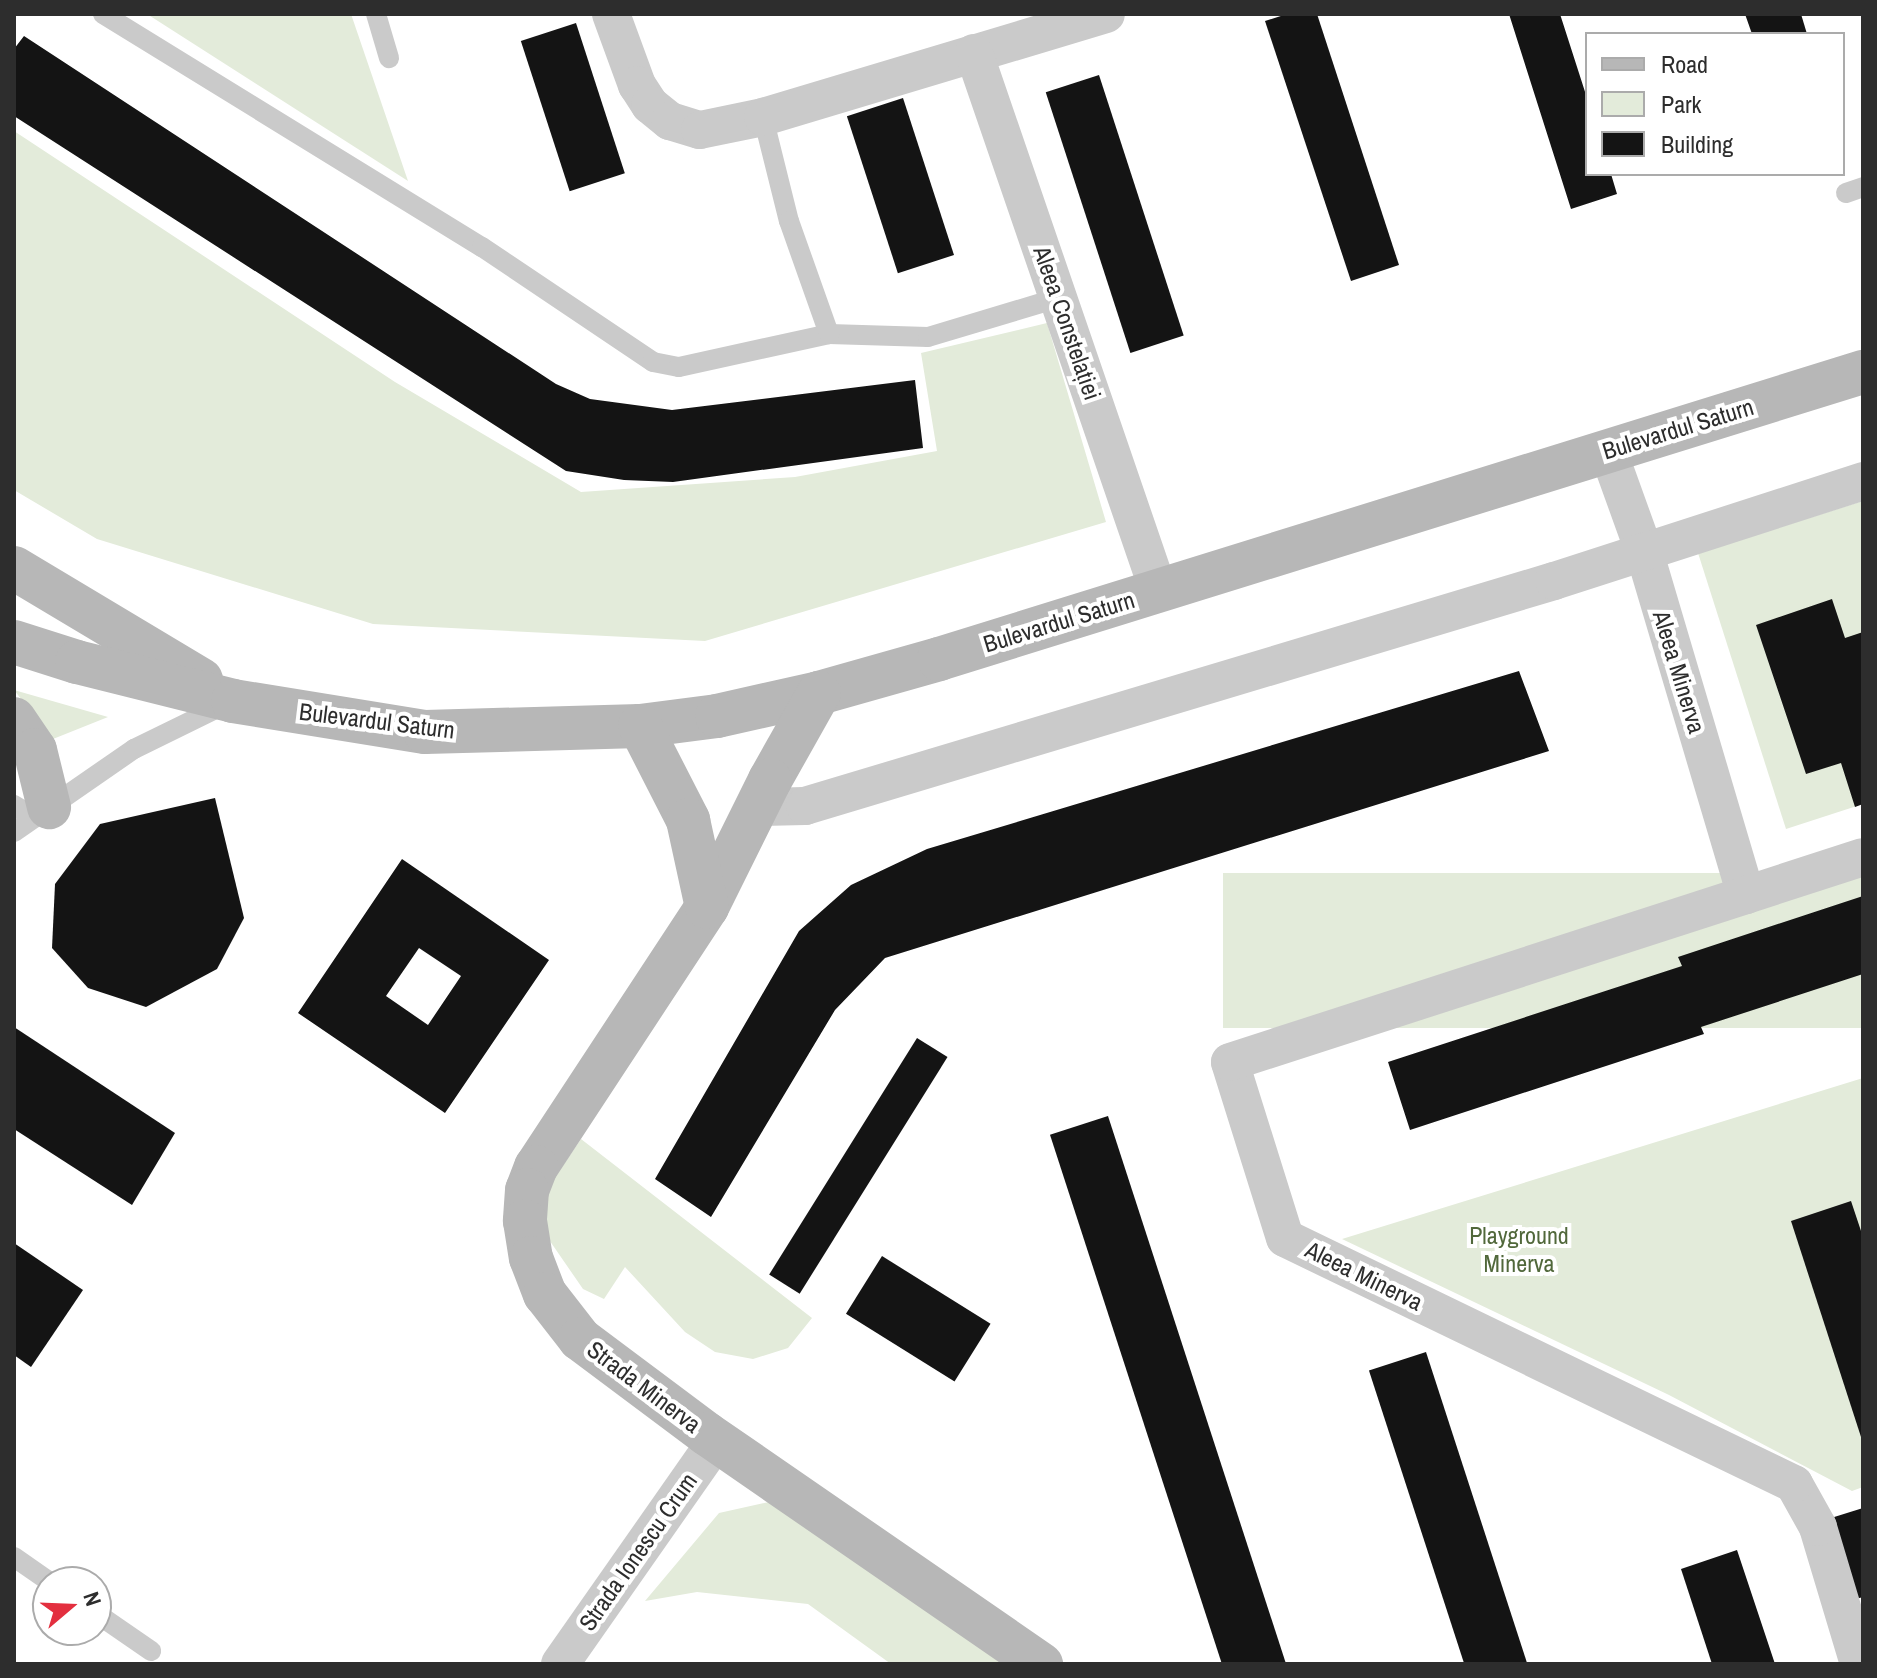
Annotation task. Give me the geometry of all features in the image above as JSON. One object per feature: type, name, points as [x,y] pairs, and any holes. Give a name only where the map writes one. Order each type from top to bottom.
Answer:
[{"type":"main road","name":"Bulevardul Saturn","points":[[14,642],[77,662],[233,701],[425,732],[640,726],[717,716],[819,693],[1159,592],[1863,372]]},
{"type":"main road","name":"Bulevardul Saturn","points":[[14,568],[233,701]]},
{"type":"main road","name":"Strada Minerva","points":[[819,693],[707,907],[536,1167],[527,1190],[525,1221],[531,1258],[545,1294],[580,1339],[716,1441],[1041,1664]]},
{"type":"main road","points":[[14,719],[35,750],[32,810]]},
{"type":"main road","points":[[640,726],[688,820],[697,847],[707,907]]},
{"type":"street","points":[[611,14],[637,85],[650,105],[670,121],[700,130],[763,117],[1106,14]]},
{"type":"street","name":"Aleea Constelației","points":[[974,53],[1159,592]]},
{"type":"street","name":"Aleea Minerva","points":[[1608,451],[1644,551],[1746,895]]},
{"type":"street","points":[[757,807],[805,806],[1554,581],[1863,481]]},
{"type":"street","name":"Aleea Minerva","points":[[1859,1664],[1818,1527],[1794,1484],[1285,1238],[1230,1062],[1863,857]]},
{"type":"street","name":"Strada Ionescu Crum","points":[[560,1664],[716,1441]]},
{"type":"lane","points":[[103,14],[482,247],[653,362],[679,367],[829,334],[928,337],[1058,298]]},
{"type":"lane","points":[[376,14],[389,58]]},
{"type":"lane","points":[[763,117],[789,221],[829,334]]},
{"type":"lane","points":[[14,832],[32,810],[134,749],[233,701]]},
{"type":"lane","points":[[14,1557],[32,1570]]},
{"type":"lane","points":[[112,1624],[151,1651]]},
{"type":"green space","points":[[147,14],[351,14],[408,181]]},
{"type":"green space","points":[[14,131],[395,382],[581,492],[795,477],[937,451],[921,353],[1047,323],[1106,522],[705,641],[373,624],[97,539],[14,490]]},
{"type":"green space","points":[[1863,501],[1863,804],[1786,829],[1698,553]]},
{"type":"green space","points":[[14,690],[108,717],[53,739]]},
{"type":"green space","points":[[1223,873],[1863,873],[1863,1028],[1223,1028]]},
{"type":"green space","name":"Playground Minerva","points":[[1863,1078],[1863,1487],[1852,1491],[1669,1395],[1342,1239]]},
{"type":"green space","points":[[581,1139],[812,1318],[788,1348],[753,1359],[715,1352],[685,1332],[625,1267],[604,1299],[583,1289],[543,1231],[543,1195]]},
{"type":"green space","points":[[769,1502],[1003,1664],[891,1664],[808,1604],[697,1592],[645,1601],[719,1513]]},
{"type":"building","points":[[1287,14],[1317,14],[1399,265],[1351,281],[1265,21]]},
{"type":"building","points":[[1509,14],[1560,14],[1585,92],[1585,176],[1612,176],[1617,194],[1571,209]]},
{"type":"building","points":[[1745,14],[1801,14],[1806,32],[1751,32]]},
{"type":"building","points":[[576,23],[625,173],[570,191],[521,41]]},
{"type":"building","points":[[24,36],[556,384],[590,399],[672,410],[915,380],[923,448],[673,482],[624,480],[566,471],[14,116],[14,49]]},
{"type":"building","points":[[1099,75],[1184,336],[1130,353],[1046,92]]},
{"type":"building","points":[[903,98],[954,255],[898,273],[847,116]]},
{"type":"building","points":[[1832,599],[1845,638],[1863,632],[1863,804],[1855,807],[1841,763],[1806,774],[1756,625]]},
{"type":"building","points":[[1519,671],[1549,751],[885,958],[835,1010],[711,1217],[655,1179],[799,931],[851,885],[927,849]]},
{"type":"building","points":[[215,798],[244,918],[217,969],[146,1007],[88,988],[52,948],[55,884],[100,824]]},
{"type":"building","points":[[402,859],[549,960],[445,1113],[298,1013]],"holes":[[[419,948],[461,976],[428,1025],[386,996]]]},
{"type":"building","points":[[1863,896],[1863,974],[1701,1027],[1704,1034],[1410,1130],[1388,1062],[1682,966],[1678,957]]},
{"type":"building","points":[[14,1027],[175,1133],[132,1205],[14,1129]]},
{"type":"building","points":[[917,1038],[948,1057],[800,1294],[769,1275]]},
{"type":"building","points":[[1108,1116],[1286,1663],[1222,1664],[1050,1135]]},
{"type":"building","points":[[1851,1201],[1863,1237],[1862,1440],[1791,1221]]},
{"type":"building","points":[[14,1243],[83,1290],[31,1367],[14,1355]]},
{"type":"building","points":[[882,1256],[991,1324],[955,1381],[846,1314]]},
{"type":"building","points":[[1426,1352],[1527,1664],[1464,1664],[1369,1371]]},
{"type":"building","points":[[1863,1508],[1863,1597],[1856,1599],[1831,1518]]},
{"type":"building","points":[[1737,1550],[1775,1664],[1712,1664],[1681,1569]]}]
